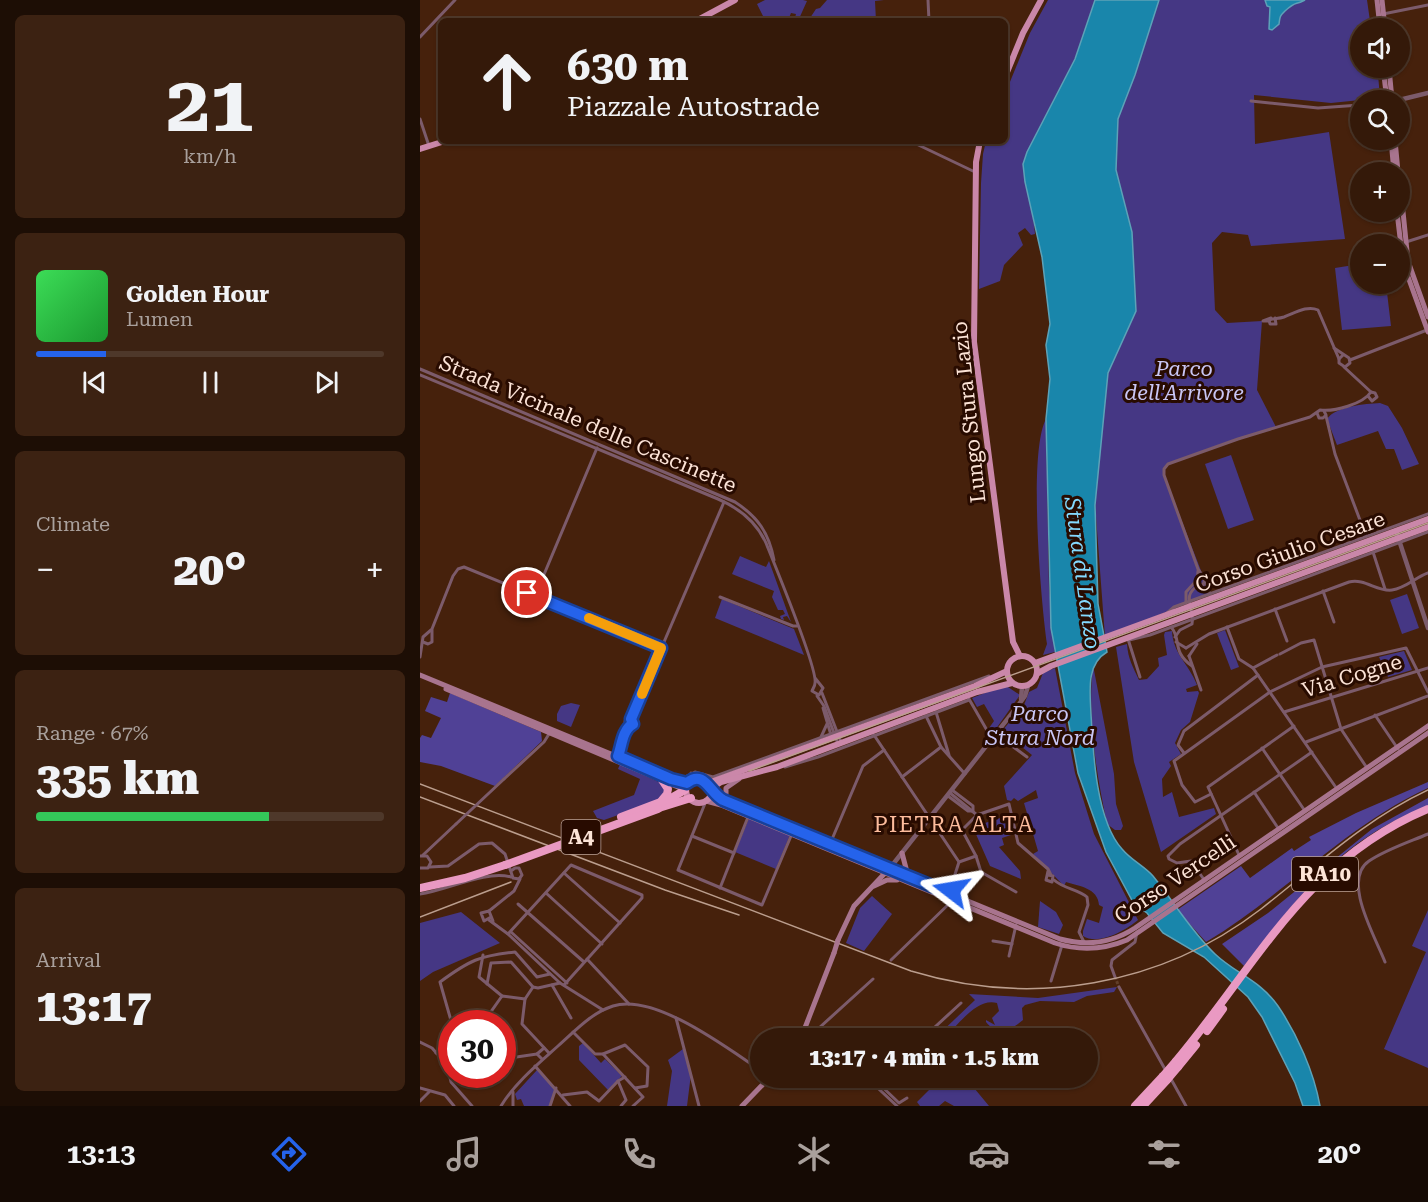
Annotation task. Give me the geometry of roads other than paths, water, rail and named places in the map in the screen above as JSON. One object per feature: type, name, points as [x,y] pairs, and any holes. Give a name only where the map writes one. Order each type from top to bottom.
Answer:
[{"type":"highway","points":[[658,806],[668,792],[662,780]]},
{"type":"highway","name":"A4","points":[[420,888],[510,869],[658,806],[679,795],[689,781]]},
{"type":"highway","name":"A4","points":[[658,806],[691,798]]},
{"type":"highway","name":"RA10","points":[[1143,1106],[1211,1021],[1303,897],[1335,865],[1376,835],[1428,809]]},
{"type":"highway","name":"RA10","points":[[1249,970],[1295,913],[1333,873],[1378,839],[1428,814]]},
{"type":"highway","name":"A4","points":[[420,883],[463,874],[510,869]]},
{"type":"highway","name":"RA10","points":[[1135,1106],[1165,1078]]},
{"type":"main road","points":[[702,18],[735,0]]},
{"type":"main road","points":[[1008,70],[1023,33],[1041,0]]},
{"type":"main road","points":[[1377,0],[1382,18]]},
{"type":"main road","points":[[1381,18],[1382,0]]},
{"type":"main road","points":[[420,149],[438,143]]},
{"type":"main road","name":"Lungo Stura Lazio","points":[[980,144],[975,172],[974,342],[1016,658]]},
{"type":"main road","points":[[1398,222],[1402,262],[1428,330]]},
{"type":"main road","points":[[1410,269],[1428,318]]},
{"type":"main road","points":[[1419,518],[1428,517]]},
{"type":"main road","name":"Corso Giulio Cesare","points":[[1038,673],[1188,604],[1428,517]]},
{"type":"main road","name":"Corso Giulio Cesare","points":[[1035,663],[1112,640],[1127,639],[1358,553],[1428,530]]},
{"type":"main road","points":[[689,781],[691,798],[698,802],[706,801],[711,788],[721,782],[743,778],[840,746],[1012,682],[1025,686],[1034,681],[1038,673],[1035,663],[1028,657],[1016,658],[1007,670],[975,686],[751,765],[711,788]]},
{"type":"main road","points":[[1007,670],[1012,682]]},
{"type":"main road","points":[[420,677],[615,757],[679,781],[700,779],[711,788]]},
{"type":"main road","name":"Corso Vercelli","points":[[1338,791],[1396,746],[1428,726]]},
{"type":"main road","name":"Corso Vercelli","points":[[706,801],[750,814],[830,844],[887,871],[953,896],[1062,945],[1099,948],[1120,943],[1338,791],[1428,733]]},
{"type":"main road","points":[[615,757],[662,780],[689,781]]},
{"type":"main road","points":[[733,804],[726,798],[726,788],[743,778]]},
{"type":"main road","name":"Corso Vercelli","points":[[711,788],[750,814],[792,834],[866,865],[887,871]]},
{"type":"main road","name":"Corso Vercelli","points":[[1183,898],[1278,829],[1306,813]]},
{"type":"main road","points":[[872,886],[889,880],[907,879],[902,853]]},
{"type":"main road","points":[[866,865],[873,871],[872,886]]},
{"type":"main road","points":[[809,1028],[838,939],[854,906],[887,871]]},
{"type":"main road","name":"Corso Vercelli","points":[[1016,924],[1060,939],[1085,943],[1108,940],[1135,932]]},
{"type":"main road","points":[[742,1106],[759,1088]]},
{"type":"street","points":[[438,18],[456,0]]},
{"type":"street","points":[[928,0],[929,18]]},
{"type":"street","points":[[1381,14],[1428,4]]},
{"type":"street","points":[[420,37],[438,18]]},
{"type":"street","points":[[1410,97],[1428,93]]},
{"type":"street","points":[[1251,101],[1318,108],[1350,106]]},
{"type":"street","points":[[420,119],[429,146]]},
{"type":"street","points":[[916,144],[975,172]]},
{"type":"street","points":[[1410,241],[1428,235]]},
{"type":"street","points":[[1273,320],[1307,308],[1316,308],[1323,315],[1339,364],[1346,366],[1369,396],[1330,411],[1320,418],[1310,417]]},
{"type":"street","points":[[1346,366],[1351,358],[1428,330]]},
{"type":"street","points":[[1333,346],[1343,355],[1351,358]]},
{"type":"street","points":[[1339,359],[1343,355]]},
{"type":"street","name":"Strada Vicinale delle Cascinette","points":[[420,369],[724,496],[750,512],[763,527],[770,541],[776,568]]},
{"type":"street","name":"Strada Vicinale delle Cascinette","points":[[420,375],[724,502],[741,512],[759,530],[776,568],[817,685]]},
{"type":"street","points":[[435,381],[437,376]]},
{"type":"street","points":[[1310,417],[1320,410],[1325,414],[1326,425],[1366,537]]},
{"type":"street","points":[[1317,413],[1326,425]]},
{"type":"street","name":"Corso Giulio Cesare","points":[[1210,594],[1198,569],[1164,475],[1164,469],[1168,464],[1310,417]]},
{"type":"street","points":[[535,596],[597,448]]},
{"type":"street","points":[[624,460],[626,455]]},
{"type":"street","points":[[615,757],[629,726],[633,723],[631,719],[724,502]]},
{"type":"street","name":"Corso Giulio Cesare","points":[[1188,604],[1366,537],[1396,529],[1419,518]]},
{"type":"street","points":[[1396,529],[1427,618],[1428,628]]},
{"type":"street","name":"Corso Giulio Cesare","points":[[1127,639],[1148,636],[1192,616],[1368,554],[1400,540]]},
{"type":"street","points":[[1373,552],[1385,589]]},
{"type":"street","name":"Corso Giulio Cesare","points":[[1358,553],[1368,554]]},
{"type":"street","points":[[422,651],[432,640],[432,629],[455,573],[460,568],[467,568],[661,648]]},
{"type":"street","name":"Corso Giulio Cesare","points":[[1198,569],[1198,579]]},
{"type":"street","points":[[1180,653],[1207,634],[1357,580],[1385,589],[1395,589],[1428,573]]},
{"type":"street","points":[[1175,639],[1181,629],[1192,624],[1186,592],[1198,579]]},
{"type":"street","points":[[1198,579],[1205,580]]},
{"type":"street","points":[[1198,579],[1199,585]]},
{"type":"street","points":[[1188,604],[1190,593],[1205,580]]},
{"type":"street","points":[[1323,591],[1334,622]]},
{"type":"street","points":[[720,597],[797,626]]},
{"type":"street","points":[[1275,609],[1287,641]]},
{"type":"street","points":[[1171,627],[1182,658],[1192,666]]},
{"type":"street","points":[[1227,627],[1238,659],[1253,668],[1338,791]]},
{"type":"street","points":[[420,657],[423,637],[432,629]]},
{"type":"street","points":[[426,634],[431,636]]},
{"type":"street","points":[[1127,639],[1140,676]]},
{"type":"street","points":[[1175,639],[1186,648],[1190,655],[1201,690]]},
{"type":"street","points":[[1253,668],[1313,639],[1341,729],[1368,768]]},
{"type":"street","points":[[423,642],[428,644]]},
{"type":"street","points":[[1182,658],[1190,655],[1198,642]]},
{"type":"street","points":[[1211,795],[1194,802],[1182,785],[1174,761],[1270,692],[1322,667],[1407,648],[1428,694],[1305,742]]},
{"type":"street","name":"Via Cogne","points":[[1284,712],[1428,668]]},
{"type":"street","points":[[1184,754],[1178,744],[1184,731],[1258,675]]},
{"type":"street","points":[[835,734],[822,693],[823,688],[817,685],[812,691],[824,706],[835,734],[840,746],[926,716],[968,698],[992,739]]},
{"type":"street","points":[[887,871],[1020,703],[1025,686]]},
{"type":"street","points":[[817,696],[822,693]]},
{"type":"street","points":[[824,706],[822,710],[827,724],[835,734]]},
{"type":"street","points":[[936,712],[950,756]]},
{"type":"street","points":[[1375,715],[1401,752]]},
{"type":"street","points":[[926,716],[941,747],[965,774]]},
{"type":"street","points":[[929,721],[937,717]]},
{"type":"street","points":[[821,737],[827,724]]},
{"type":"street","points":[[1241,858],[1208,787],[1294,726]]},
{"type":"street","points":[[440,867],[422,856],[544,742],[550,730]]},
{"type":"street","points":[[679,781],[689,781],[700,772],[713,777],[751,765],[821,737],[835,734]]},
{"type":"street","points":[[996,734],[1027,757]]},
{"type":"street","points":[[874,735],[959,862],[953,896]]},
{"type":"street","points":[[902,777],[941,747]]},
{"type":"street","points":[[1262,748],[1306,813]]},
{"type":"street","points":[[830,844],[863,766],[884,750]]},
{"type":"street","points":[[1205,880],[1191,861],[1177,863],[1168,856],[1312,752]]},
{"type":"street","points":[[1254,792],[1278,829]]},
{"type":"street","points":[[950,793],[968,811],[973,811]]},
{"type":"street","points":[[950,793],[973,806],[973,811],[977,815]]},
{"type":"street","points":[[706,801],[678,870],[762,905],[792,834]]},
{"type":"street","points":[[1016,892],[981,873],[976,856],[962,829],[977,815],[1009,804],[1018,843],[1054,880],[1063,887],[1087,897],[1088,905],[1079,932],[1085,943]]},
{"type":"street","points":[[720,888],[750,814]]},
{"type":"street","points":[[1385,962],[1360,901],[1357,878],[1368,861],[1428,834]]},
{"type":"street","points":[[692,836],[734,853]]},
{"type":"street","points":[[420,868],[440,867],[453,863],[483,842],[499,847],[510,869],[514,886],[511,894]]},
{"type":"street","points":[[430,867],[434,847]]},
{"type":"street","points":[[959,862],[976,856]]},
{"type":"street","points":[[509,933],[571,866],[642,895],[642,898],[602,944],[564,984],[533,987]]},
{"type":"street","points":[[420,894],[493,875],[506,875],[510,869]]},
{"type":"street","points":[[510,869],[520,878]]},
{"type":"street","points":[[510,869],[522,871],[520,878],[511,894],[494,909],[490,916],[494,923],[509,933],[564,984]]},
{"type":"street","points":[[564,873],[620,923]]},
{"type":"street","points":[[1049,874],[1048,882],[1054,880]]},
{"type":"street","points":[[891,960],[953,896],[965,875]]},
{"type":"street","points":[[546,893],[602,944]]},
{"type":"street","points":[[518,904],[586,961],[631,1005]]},
{"type":"street","points":[[1009,956],[1016,924]]},
{"type":"street","points":[[1115,977],[1111,966],[1112,960],[1133,943],[1137,938],[1135,932]]},
{"type":"street","points":[[509,933],[550,974],[603,1010]]},
{"type":"street","points":[[993,941],[1012,944]]},
{"type":"street","points":[[1051,981],[1062,945]]},
{"type":"street","points":[[448,1010],[440,982],[466,963],[483,955],[516,952],[537,977],[550,974]]},
{"type":"street","points":[[483,955],[479,978],[501,996],[525,999]]},
{"type":"street","points":[[487,984],[491,963],[512,962],[533,987]]},
{"type":"street","points":[[821,1028],[873,979]]},
{"type":"street","points":[[552,985],[571,1018]]},
{"type":"street","points":[[533,987],[525,999],[522,1024],[549,1054]]},
{"type":"street","points":[[1119,987],[1186,1106]]},
{"type":"street","points":[[492,1010],[501,996]]},
{"type":"street","points":[[934,1028],[961,1003]]},
{"type":"street","points":[[516,1087],[573,1032],[603,1010],[619,1005],[631,1005],[675,1016],[750,1064]]},
{"type":"street","points":[[675,1016],[699,1106]]},
{"type":"street","points":[[573,1032],[592,1052],[603,1054],[625,1046],[648,1067],[647,1086],[635,1088]]},
{"type":"street","points":[[420,1043],[436,1053],[447,1065],[451,1082],[472,1106]]},
{"type":"street","points":[[516,1057],[537,1054],[544,1048]]},
{"type":"street","points":[[537,1054],[542,1060]]},
{"type":"street","points":[[603,1054],[642,1097],[633,1106]]},
{"type":"street","points":[[536,1066],[570,1106]]},
{"type":"street","points":[[554,1094],[587,1092],[599,1101],[625,1077]]},
{"type":"street","points":[[618,1082],[626,1101],[621,1106]]},
{"type":"street","points":[[420,1088],[445,1095],[454,1106]]},
{"type":"street","points":[[515,1088],[512,1106],[503,1104],[515,1088]]},
{"type":"street","points":[[550,1106],[556,1088]]},
{"type":"street","points":[[878,1088],[897,1106]]},
{"type":"street","points":[[883,1088],[899,1103],[907,1098]]},
{"type":"street","points":[[420,1101],[429,1092]]},
{"type":"water","name":"Stura di Lanzo","points":[[1095,0],[1159,0],[1118,119],[1116,170],[1132,232],[1136,311],[1108,373],[1095,505],[1098,604],[1107,652],[1100,657],[1092,671],[1090,697],[1093,747],[1101,804],[1113,836],[1122,849],[1153,876],[1206,945],[1223,961],[1256,983],[1278,1006],[1304,1054],[1314,1080],[1320,1106],[1303,1106],[1295,1083],[1262,1017],[1248,997],[1204,957],[1163,933],[1147,913],[1134,904],[1106,852],[1078,773],[1051,628],[1046,419],[1050,379],[1046,345],[1050,324],[1042,257],[1023,164],[1075,59]]},
{"type":"water","points":[[1265,0],[1305,0],[1285,11],[1280,16],[1279,24],[1272,30],[1269,29],[1270,7],[1267,6]]},
{"type":"tunnel","points":[[1115,977],[1119,987]]},
{"type":"tram line","points":[[749,771],[1428,523]]},
{"type":"tram line","points":[[420,917],[511,882]]},
{"type":"railway","points":[[420,784],[911,971],[957,982],[1003,988],[1049,988],[1094,983],[1138,972],[1181,956],[1222,935],[1261,909],[1362,829],[1428,790]]},
{"type":"railway","points":[[420,797],[665,890],[739,915]]},
{"type":"district","name":"PIETRA ALTA","points":[[954,824]]},
{"type":"park label","name":"Parco dell'Arrivore","points":[[1184,381]]},
{"type":"park label","name":"Parco Stura Nord","points":[[1040,726]]}]
